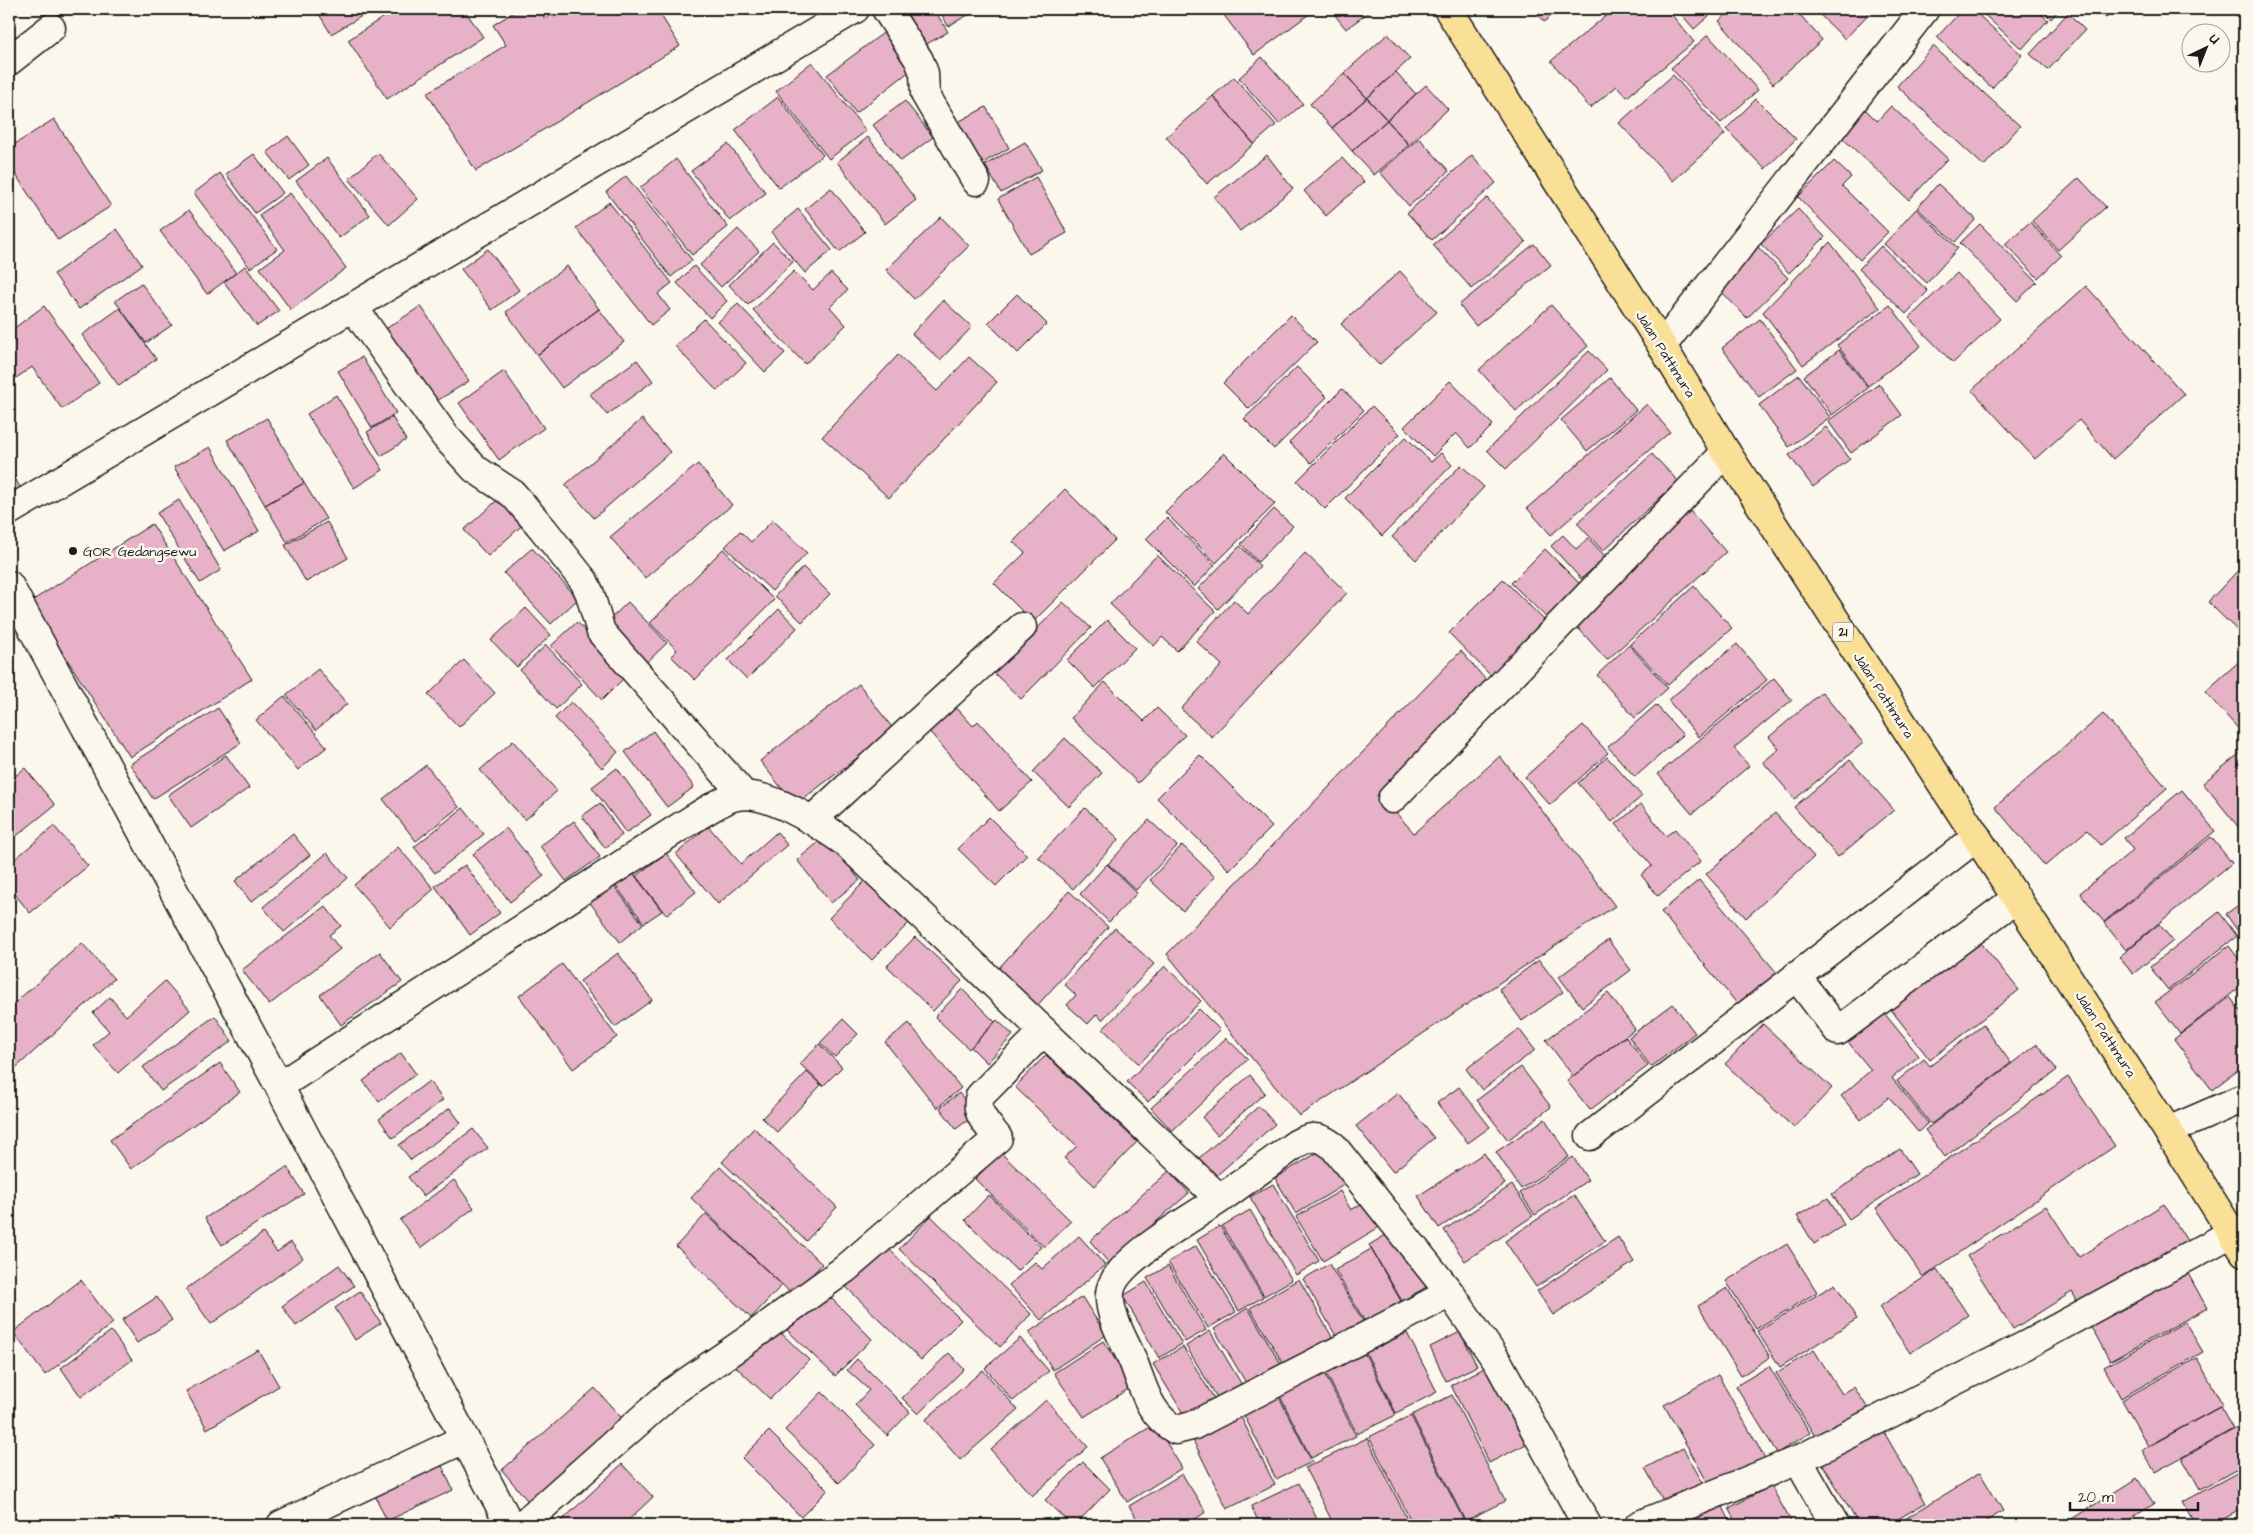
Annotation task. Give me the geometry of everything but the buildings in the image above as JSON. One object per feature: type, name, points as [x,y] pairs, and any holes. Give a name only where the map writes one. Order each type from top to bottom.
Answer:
[{"type":"highway","name":"Jalan Pattimura","points":[[1448,9],[1662,346],[1726,452],[2168,1131],[2238,1243]]},
{"type":"street","points":[[9,511],[855,9]]},
{"type":"street","points":[[886,9],[919,60],[924,73],[925,94],[976,182]]},
{"type":"street","points":[[1662,346],[1926,9]]},
{"type":"street","points":[[9,60],[51,28]]},
{"type":"street","points":[[352,307],[445,436],[476,469],[513,494],[544,529],[584,582],[590,594],[601,632],[744,795]]},
{"type":"street","points":[[1392,799],[1726,452]]},
{"type":"street","points":[[9,585],[279,1086],[510,1525]]},
{"type":"street","points":[[813,819],[1022,627]]},
{"type":"street","points":[[279,1086],[683,825],[731,798],[744,795],[766,800],[813,819],[846,843],[1220,1199]]},
{"type":"street","points":[[1590,1136],[1977,837]]},
{"type":"street","points":[[1796,976],[1838,1031],[2017,898]]},
{"type":"street","points":[[522,1525],[672,1392],[845,1269],[998,1138],[979,1113],[977,1107],[980,1096],[1044,1031]]},
{"type":"street","points":[[2168,1131],[2244,1098]]},
{"type":"street","points":[[1450,1294],[1192,1426],[1176,1430],[1162,1422],[1151,1406],[1113,1313],[1110,1293],[1114,1277],[1129,1261],[1296,1144],[1309,1137],[1323,1138],[1333,1146],[1450,1294],[1499,1364],[1587,1525]]},
{"type":"street","points":[[1639,1525],[1798,1460],[2026,1345],[2238,1243]]},
{"type":"street","points":[[281,1525],[464,1439]]},
{"type":"street","points":[[1798,1460],[1835,1525]]},
{"type":"place","name":"GOR Gedangsewu","points":[[73,551]]}]
